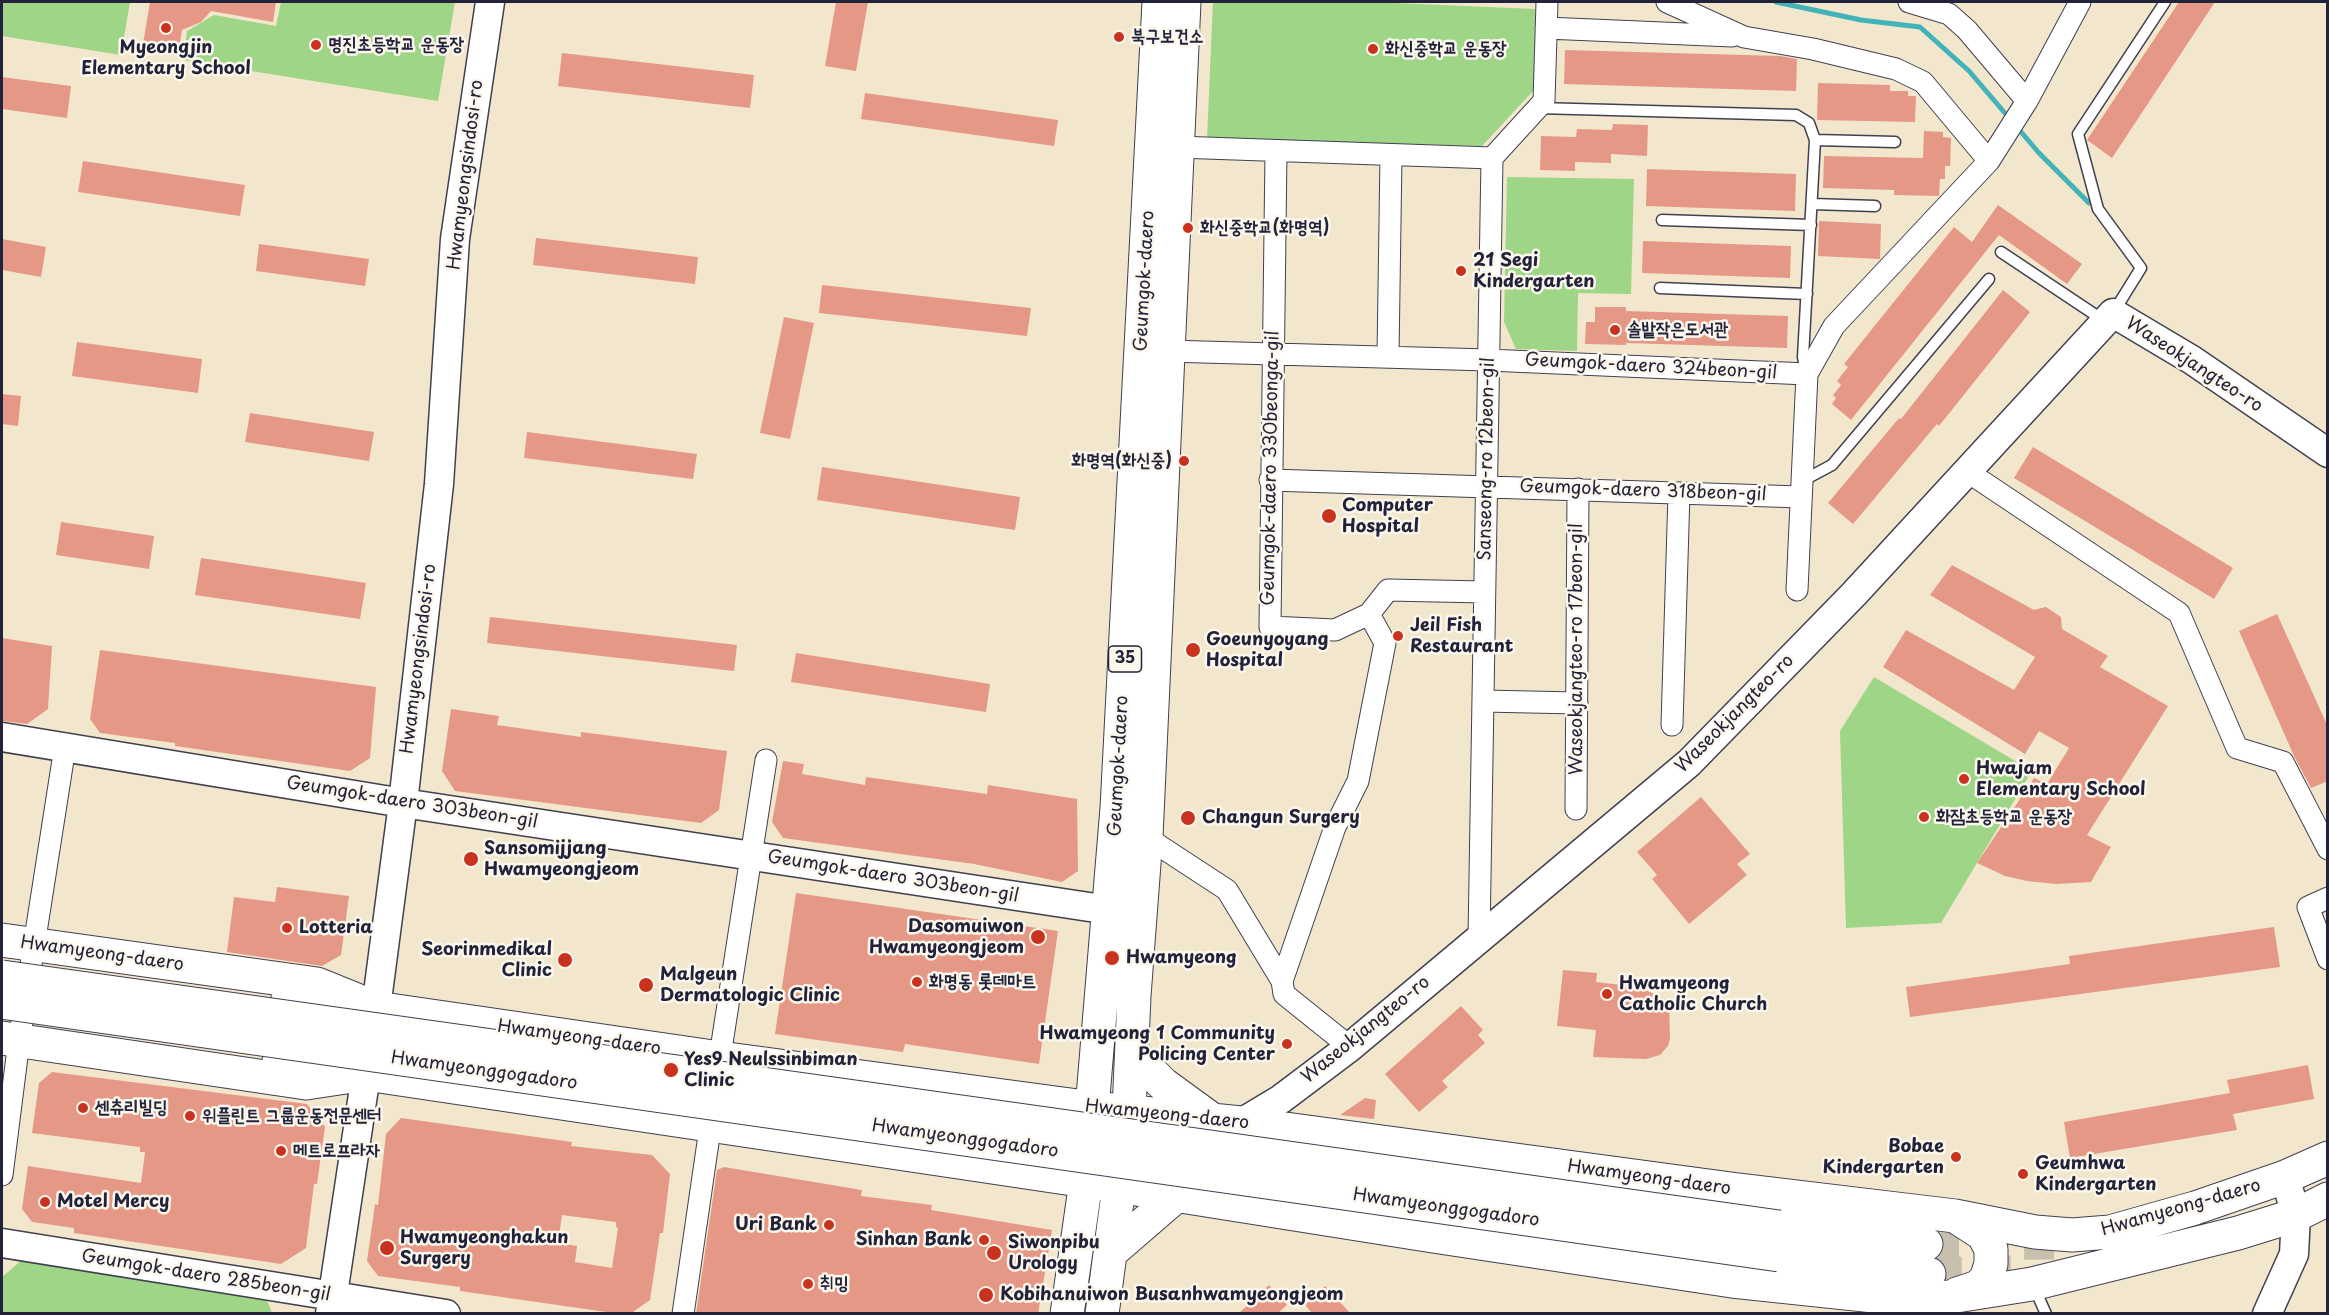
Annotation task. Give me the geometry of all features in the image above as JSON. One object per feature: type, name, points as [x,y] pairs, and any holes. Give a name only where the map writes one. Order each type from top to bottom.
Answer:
[{"type":"main road","name":"Geumgok-daero","points":[[1067,1314],[1086,1180],[1117,808],[1159,2]]},
{"type":"main road","name":"Geumgok-daero","points":[[1102,1314],[1129,1111],[1146,837],[1184,2]]},
{"type":"main road","name":"Hwamyeong-daero","points":[[2,940],[316,984],[376,1008],[720,1058],[1093,1107],[1227,1121],[1731,1189],[1955,1216],[2035,1232],[2072,1235],[2110,1232],[2195,1208],[2285,1177],[2328,1158]]},
{"type":"main road","points":[[2,958],[376,1008]]},
{"type":"main road","name":"Hwamyeonggogadoro","points":[[2,977],[1827,1248],[1935,1272]]},
{"type":"main road","name":"Hwamyeonggogadoro","points":[[2,1002],[1779,1241]]},
{"type":"main road","name":"Hwamyeong-daero","points":[[7,1033],[306,1083],[366,1074],[1086,1180],[1122,1177],[1177,1195],[1433,1236],[1732,1281],[1893,1298],[1935,1272],[2032,1284],[2238,1233],[2296,1215],[2328,1199]]},
{"type":"main road","points":[[7,1033],[279,1061],[366,1074]]},
{"type":"main road","points":[[1132,1053],[1163,1084],[1227,1121]]},
{"type":"main road","points":[[1731,1189],[1827,1248]]},
{"type":"main road","points":[[1111,1252],[1177,1195]]},
{"type":"main road","points":[[1935,1272],[1978,1287],[1986,1278],[1991,1264],[1991,1249],[1983,1234],[1955,1216]]},
{"type":"main road","points":[[1732,1281],[1827,1248]]},
{"type":"street","name":"Hwamyeongsindosi-ro","points":[[331,1305],[376,1008],[403,803],[439,484],[455,240],[490,2]]},
{"type":"street","points":[[1177,147],[1492,158],[1544,101],[1547,2]]},
{"type":"street","points":[[1668,2],[1744,37]]},
{"type":"street","points":[[1909,2],[1949,14],[1967,30],[2027,101]]},
{"type":"street","points":[[1797,590],[1807,374],[1834,326],[1989,162],[2027,101],[2080,2]]},
{"type":"street","points":[[1546,28],[1744,37],[1813,49],[1896,69],[1923,82],[1989,162]]},
{"type":"street","name":"Geumgok-daero 330beonga-gil","points":[[1276,151],[1270,480],[1270,627],[1335,630],[1369,614],[1388,590],[1484,592]]},
{"type":"street","points":[[1388,356],[1391,155]]},
{"type":"street","name":"Sanseong-ro 12beon-gil","points":[[1479,937],[1492,158]]},
{"type":"street","name":"Waseokjangteo-ro","points":[[1122,1177],[1227,1121],[1281,1099],[1350,1047],[1689,763],[1854,594],[2109,317],[2192,360],[2328,453]]},
{"type":"street","name":"Geumgok-daero 324beon-gil","points":[[1167,351],[1388,356],[1807,374]]},
{"type":"street","points":[[1968,472],[2179,613],[2237,748],[2283,762],[2328,849]]},
{"type":"street","name":"Geumgok-daero 318beon-gil","points":[[1270,480],[1679,493],[1801,489]]},
{"type":"street","name":"Waseokjangteo-ro 17beon-gil","points":[[1576,809],[1578,489]]},
{"type":"street","points":[[1672,725],[1679,493]]},
{"type":"street","points":[[1282,981],[1335,827],[1358,781],[1385,643],[1369,614]]},
{"type":"street","points":[[1483,701],[1576,702]]},
{"type":"street","name":"Geumgok-daero 303beon-gil","points":[[2,737],[403,803],[1109,910]]},
{"type":"street","points":[[2,1175],[7,1033],[35,944],[65,747]]},
{"type":"street","points":[[683,1314],[766,760]]},
{"type":"street","points":[[1146,837],[1227,890],[1282,981],[1284,994],[1350,1047]]},
{"type":"street","points":[[2328,898],[2308,907],[2328,958]]},
{"type":"street","points":[[2267,1314],[2294,1254],[2296,1215],[2285,1177]]},
{"type":"street","name":"Geumgok-daero 285beon-gil","points":[[2,1243],[331,1305],[446,1314]]},
{"type":"lane","points":[[2001,252],[2109,317],[2141,268],[2097,209],[2078,134],[2165,2]]},
{"type":"lane","points":[[1538,108],[1796,115],[1809,123],[1815,140],[1803,357],[1807,374]]},
{"type":"lane","points":[[1815,140],[1895,142]]},
{"type":"lane","points":[[1812,204],[1875,206]]},
{"type":"lane","points":[[1662,219],[1811,225]]},
{"type":"lane","points":[[1801,489],[1832,465],[1989,279]]},
{"type":"lane","points":[[1659,288],[1807,294]]},
{"type":"lane","points":[[2032,1284],[2046,1314]]},
{"type":"green space","points":[[2,2],[130,2],[121,55],[2,36]]},
{"type":"green space","name":"명진초등학교 운동장","points":[[281,2],[455,2],[438,101],[183,60],[187,31],[214,15],[276,26]]},
{"type":"green space","name":"화신중학교 운동장","points":[[1213,2],[1372,2],[1535,9],[1534,90],[1482,146],[1207,139]]},
{"type":"green space","points":[[1507,177],[1634,179],[1631,294],[1578,293],[1577,351],[1516,349],[1504,322]]},
{"type":"green space","name":"화잠초등학교 운동장","points":[[1874,677],[2032,771],[1941,923],[1846,928],[1840,731]]},
{"type":"green space","points":[[22,1260],[266,1298],[272,1313],[2,1314],[2,1277]]},
{"type":"building","name":"Myeongjin Elementary School","points":[[150,2],[276,2],[273,22],[211,11],[201,22],[182,30],[178,55],[142,50]]},
{"type":"building","points":[[836,2],[868,2],[856,71],[825,66]]},
{"type":"building","points":[[2179,2],[2215,2],[2112,158],[2087,140]]},
{"type":"building","points":[[1565,50],[1780,56],[1797,59],[1796,91],[1564,84]]},
{"type":"building","points":[[562,53],[754,75],[750,108],[558,86]]},
{"type":"building","points":[[2,77],[71,86],[67,118],[2,109]]},
{"type":"building","points":[[1818,83],[1890,85],[1890,91],[1908,91],[1908,96],[1916,96],[1915,122],[1817,120]]},
{"type":"building","points":[[865,93],[1058,120],[1054,146],[861,119]]},
{"type":"building","points":[[1613,124],[1648,125],[1647,156],[1611,154],[1611,163],[1575,162],[1575,171],[1540,170],[1541,136],[1576,137],[1577,129],[1612,130]]},
{"type":"building","points":[[1924,131],[1943,132],[1943,137],[1951,138],[1950,166],[1945,166],[1945,179],[1940,179],[1939,196],[1894,195],[1894,190],[1823,188],[1824,156],[1923,158]]},
{"type":"building","points":[[83,161],[245,185],[240,216],[78,192]]},
{"type":"building","points":[[1647,169],[1796,174],[1795,211],[1646,206]]},
{"type":"building","points":[[1998,205],[2082,264],[2067,284],[1999,235],[1851,420],[1832,404],[1836,398],[1833,395],[1841,385],[1837,381],[1848,367],[1844,364],[1954,227],[1972,242]]},
{"type":"building","points":[[1819,221],[1881,224],[1880,259],[1818,256]]},
{"type":"building","points":[[536,238],[698,257],[695,284],[533,265]]},
{"type":"building","points":[[2,239],[46,247],[41,277],[2,270]]},
{"type":"building","points":[[1643,241],[1791,246],[1790,278],[1642,273]]},
{"type":"building","points":[[259,244],[369,259],[365,286],[256,271]]},
{"type":"building","points":[[822,285],[1031,308],[1027,336],[819,313]]},
{"type":"building","points":[[2003,290],[2030,312],[1939,426],[1937,424],[1853,524],[1828,503],[1899,418],[1901,419]]},
{"type":"building","points":[[1595,307],[1626,307],[1626,311],[1788,316],[1787,348],[1626,343],[1626,345],[1585,344],[1586,322],[1595,322]]},
{"type":"building","points":[[784,317],[814,323],[790,439],[760,433]]},
{"type":"building","points":[[77,342],[202,359],[198,393],[72,376]]},
{"type":"building","points":[[2,394],[21,396],[18,426],[2,424]]},
{"type":"building","points":[[250,413],[374,432],[369,461],[245,442]]},
{"type":"building","points":[[527,432],[697,454],[693,479],[524,458]]},
{"type":"building","points":[[2033,447],[2233,568],[2214,599],[2014,478]]},
{"type":"building","points":[[822,467],[1020,497],[1015,530],[817,500]]},
{"type":"building","points":[[61,522],[154,536],[149,569],[56,555]]},
{"type":"building","points":[[201,558],[366,583],[360,619],[195,595]]},
{"type":"building","points":[[1952,565],[2034,610],[2046,607],[2061,617],[2062,629],[2108,656],[2100,667],[2168,706],[2087,835],[2111,847],[2091,882],[2056,884],[2027,881],[2005,876],[1977,863],[2034,778],[2047,784],[2069,748],[2039,731],[2025,754],[1883,667],[1906,630],[2014,690],[2035,657],[1930,595]]},
{"type":"building","points":[[2277,614],[2328,727],[2328,781],[2311,788],[2294,756],[2239,631]]},
{"type":"building","points":[[490,617],[737,645],[734,671],[487,643]]},
{"type":"building","points":[[2,638],[52,646],[48,709],[27,724],[2,721]]},
{"type":"building","points":[[100,650],[376,687],[370,758],[350,771],[100,733],[90,719]]},
{"type":"building","points":[[796,653],[990,684],[986,712],[791,682]]},
{"type":"building","points":[[451,709],[499,716],[497,725],[581,737],[581,732],[727,751],[719,810],[701,823],[455,791],[442,771]]},
{"type":"building","points":[[783,761],[804,764],[802,774],[865,785],[866,777],[987,794],[988,785],[1077,799],[1078,871],[1062,882],[974,864],[783,838],[772,822]]},
{"type":"building","points":[[1701,797],[1750,854],[1737,864],[1747,875],[1689,924],[1652,879],[1657,875],[1637,852]]},
{"type":"building","name":"Lotteria","points":[[277,887],[349,896],[341,955],[322,966],[227,952],[234,897],[275,902]]},
{"type":"building","name":"화명동 롯데마트","points":[[796,893],[1058,931],[1039,1064],[905,1044],[903,1052],[775,1034]]},
{"type":"building","points":[[2274,927],[2280,967],[1910,1017],[1906,987],[2070,964],[2069,956]]},
{"type":"building","name":"Hwamyeong Catholic Church","points":[[1563,970],[1597,973],[1596,982],[1639,987],[1669,1001],[1670,1038],[1668,1046],[1660,1055],[1646,1059],[1593,1057],[1596,1030],[1557,1026]]},
{"type":"building","points":[[1461,1006],[1483,1030],[1478,1035],[1485,1043],[1442,1081],[1448,1087],[1419,1112],[1385,1074]]},
{"type":"building","points":[[2308,1065],[2314,1099],[2233,1114],[2237,1130],[2070,1158],[2064,1122],[2230,1093],[2227,1080]]},
{"type":"building","points":[[52,1072],[307,1104],[325,1127],[317,1184],[314,1184],[306,1248],[281,1264],[74,1233],[74,1228],[32,1222],[22,1209],[28,1166],[141,1183],[145,1152],[140,1152],[140,1147],[32,1133],[39,1083]]},
{"type":"building","points":[[1365,1098],[1376,1100],[1374,1119],[1340,1115]]},
{"type":"building","points":[[401,1118],[572,1142],[571,1146],[652,1155],[670,1174],[663,1233],[660,1233],[650,1300],[630,1314],[620,1314],[460,1291],[460,1287],[378,1276],[367,1261],[375,1204],[378,1205],[386,1134]],"holes":[[[562,1215],[616,1222],[618,1228],[612,1268],[575,1262],[577,1246],[558,1243]]]},
{"type":"building","points":[[724,1167],[862,1190],[861,1196],[932,1205],[931,1210],[1052,1230],[1038,1314],[696,1314],[717,1170]]},
{"type":"building","points":[[1269,1285],[1287,1305],[1277,1314],[1238,1314]]},
{"type":"building","points":[[1325,1286],[1351,1314],[1313,1314],[1305,1305]]},
{"type":"waterway","points":[[1776,2],[1861,20],[1920,27],[1969,71],[2010,119]]},
{"type":"waterway","points":[[2016,126],[2039,153],[2089,203]]},
{"type":"tunnel","points":[[1926,1244],[2054,1243]]},
{"type":"tunnel","points":[[1929,1274],[2011,1272]]},
{"type":"place","name":"Myeongjin Elementary School","points":[[166,28]]},
{"type":"place","name":"북구보건소","points":[[1119,37]]},
{"type":"place","name":"명진초등학교 운동장","points":[[316,45]]},
{"type":"place","name":"화신중학교 운동장","points":[[1373,49]]},
{"type":"place","name":"화신중학교(화명역)","points":[[1188,228]]},
{"type":"place","name":"21 Segi Kindergarten","points":[[1461,271]]},
{"type":"place","name":"솔밭작은도서관","points":[[1615,330]]},
{"type":"place","name":"화명역(화신중)","points":[[1184,461]]},
{"type":"place","name":"Computer Hospital","points":[[1329,516]]},
{"type":"place","name":"Jeil Fish Restaurant","points":[[1398,636]]},
{"type":"place","name":"Goeunyoyang Hospital","points":[[1193,650]]},
{"type":"place","name":"Hwajam Elementary School","points":[[1964,779]]},
{"type":"place","name":"화잠초등학교 운동장","points":[[1924,817]]},
{"type":"place","name":"Changun Surgery","points":[[1188,818]]},
{"type":"place","name":"Sansomijjang Hwamyeongjeom","points":[[471,859]]},
{"type":"place","name":"Lotteria","points":[[287,928]]},
{"type":"place","name":"Dasomuiwon Hwamyeongjeom","points":[[1038,937]]},
{"type":"place","name":"Hwamyeong","points":[[1112,958]]},
{"type":"place","name":"Seorinmedikal Clinic","points":[[565,960]]},
{"type":"place","name":"화명동 롯데마트","points":[[917,982]]},
{"type":"place","name":"Malgeun Dermatologic Clinic","points":[[646,985]]},
{"type":"place","name":"Hwamyeong Catholic Church","points":[[1607,994]]},
{"type":"place","name":"Hwamyeong 1 Community Policing Center","points":[[1287,1044]]},
{"type":"place","name":"Yes9 Neulssinbiman Clinic","points":[[671,1070]]},
{"type":"place","name":"센츄리빌딩","points":[[83,1108]]},
{"type":"place","name":"위플린트 그룹운동전문센터","points":[[190,1116]]},
{"type":"place","name":"메트로프라자","points":[[281,1151]]},
{"type":"place","name":"Bobae Kindergarten","points":[[1956,1157]]},
{"type":"place","name":"Geumhwa Kindergarten","points":[[2023,1174]]},
{"type":"place","name":"Motel Mercy","points":[[45,1202]]},
{"type":"place","name":"Uri Bank","points":[[829,1225]]},
{"type":"place","name":"Sinhan Bank","points":[[984,1240]]},
{"type":"place","name":"Hwamyeonghakun Surgery","points":[[387,1248]]},
{"type":"place","name":"Siwonpibu Urology","points":[[994,1253]]},
{"type":"place","name":"취밍","points":[[808,1284]]},
{"type":"place","name":"Kobihanuiwon Busanhwamyeongjeom","points":[[986,1295]]}]
